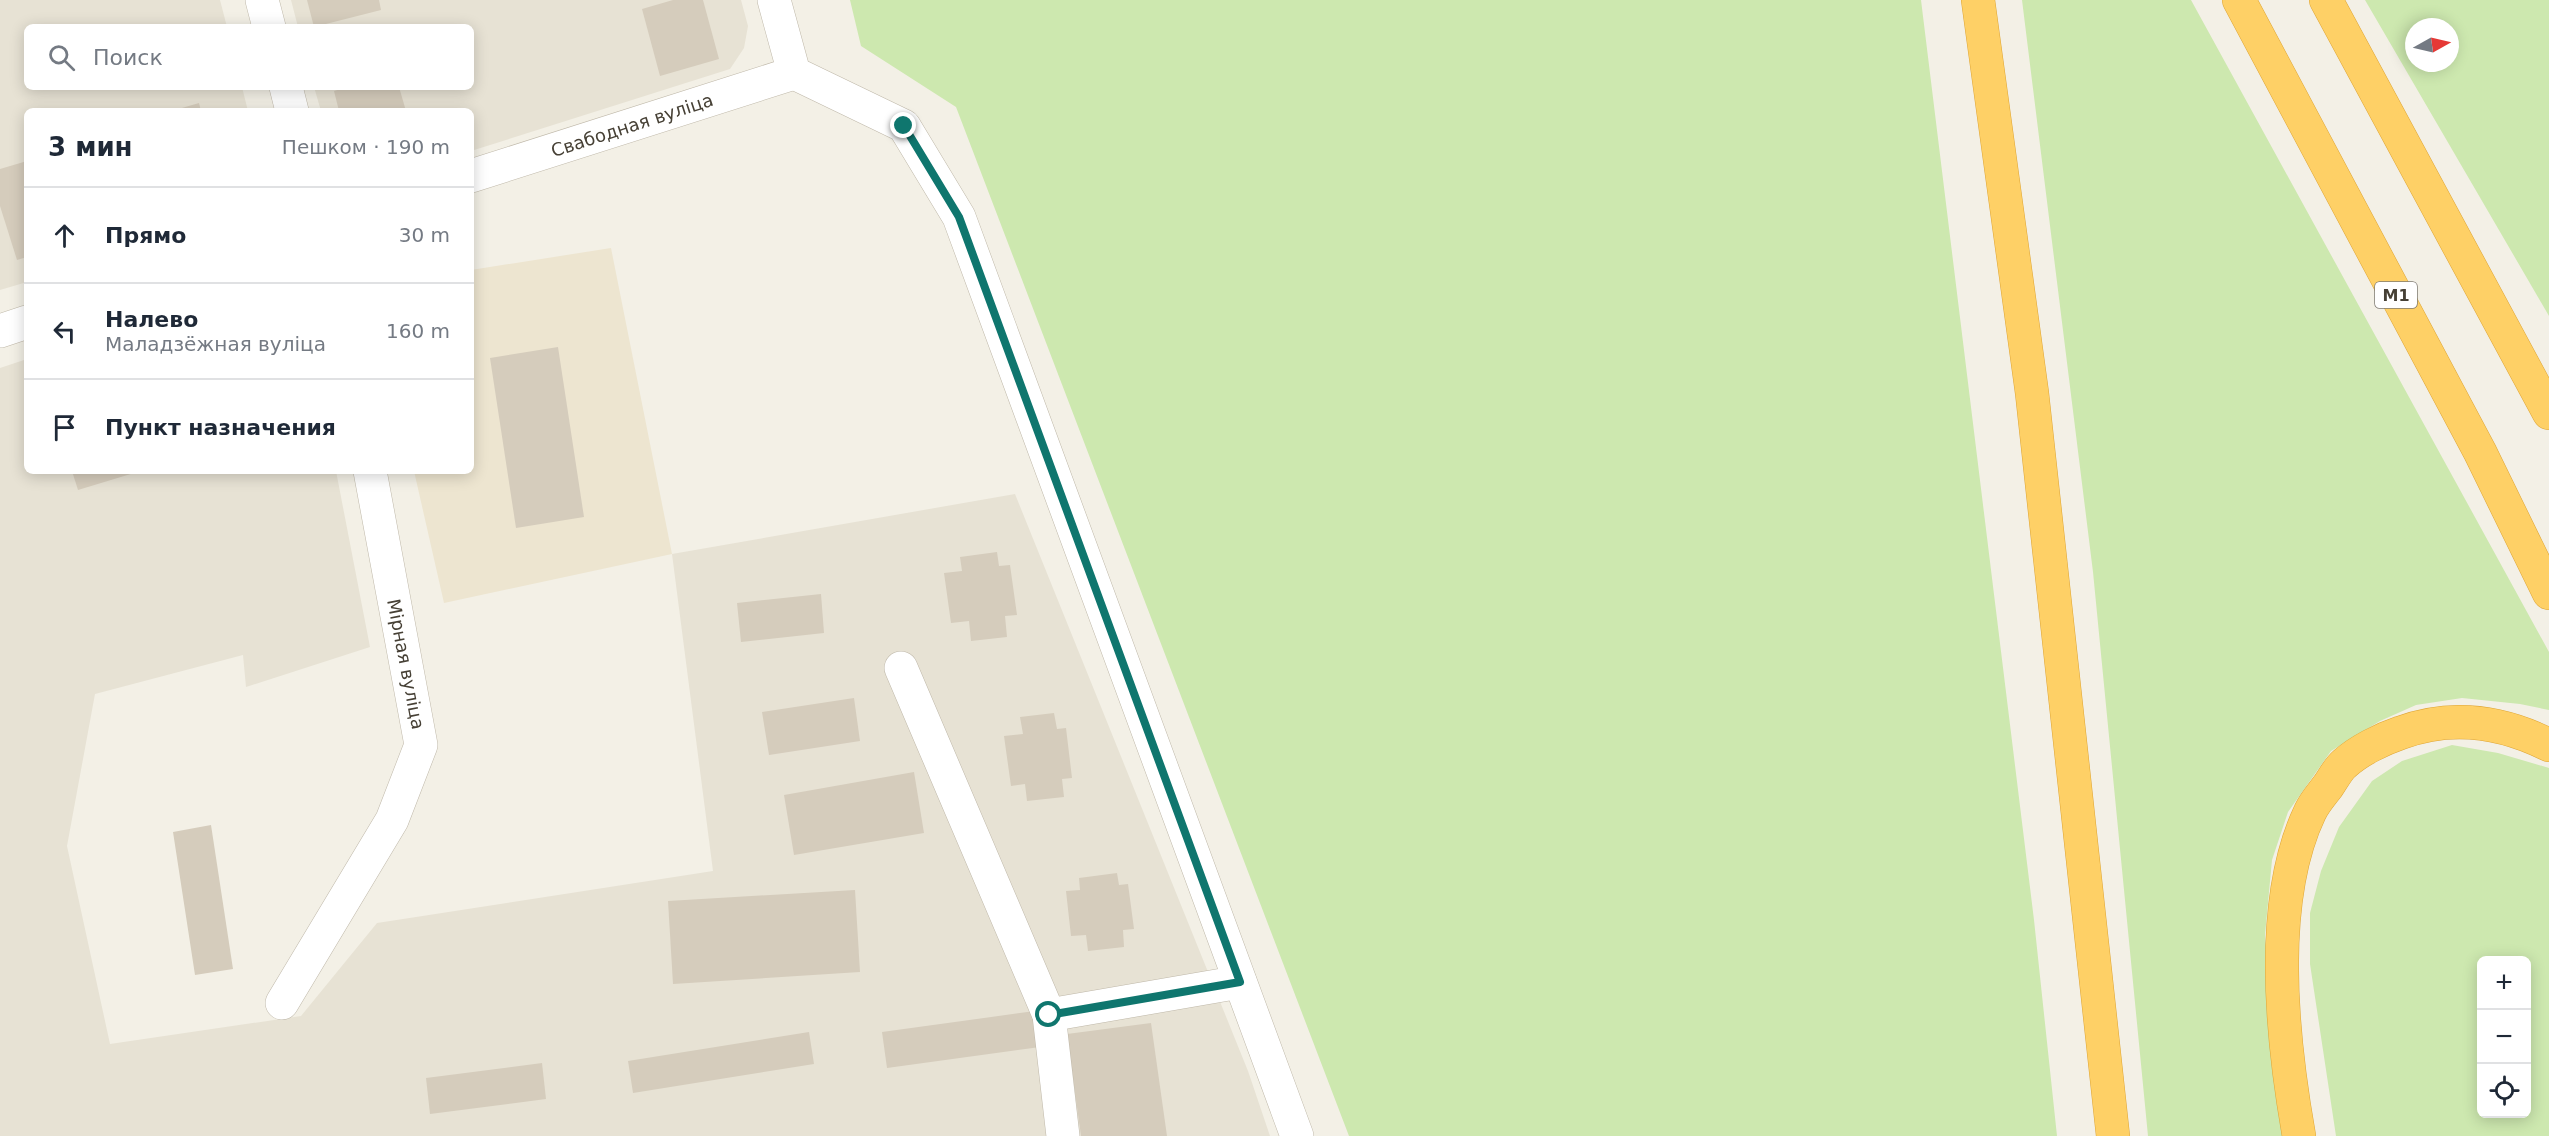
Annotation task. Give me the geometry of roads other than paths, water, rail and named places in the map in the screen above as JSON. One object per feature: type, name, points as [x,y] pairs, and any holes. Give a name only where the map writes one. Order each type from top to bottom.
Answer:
[{"type":"highway","points":[[1978,0],[2031,393],[2113,1136]]},
{"type":"highway","name":"М1","points":[[2239,0],[2480,452],[2549,593]]},
{"type":"highway","points":[[2326,0],[2549,412]]},
{"type":"highway","points":[[2299,1136],[2283,995],[2282,920],[2296,856],[2310,812],[2344,764],[2390,736],[2421,725],[2478,722],[2519,730],[2549,745]]},
{"type":"street","points":[[261,0],[268,24]]},
{"type":"street","points":[[774,0],[794,73],[904,126],[959,217],[1297,1136]]},
{"type":"street","name":"Свабодная вуліца","points":[[474,175],[794,73]]},
{"type":"street","points":[[286,90],[291,108]]},
{"type":"street","points":[[0,331],[24,323]]},
{"type":"street","name":"Мірная вуліца","points":[[282,1004],[392,820],[421,745],[371,474]]},
{"type":"street","points":[[901,668],[1049,1015],[1063,1136]]},
{"type":"street","points":[[1049,1015],[1240,982]]}]
